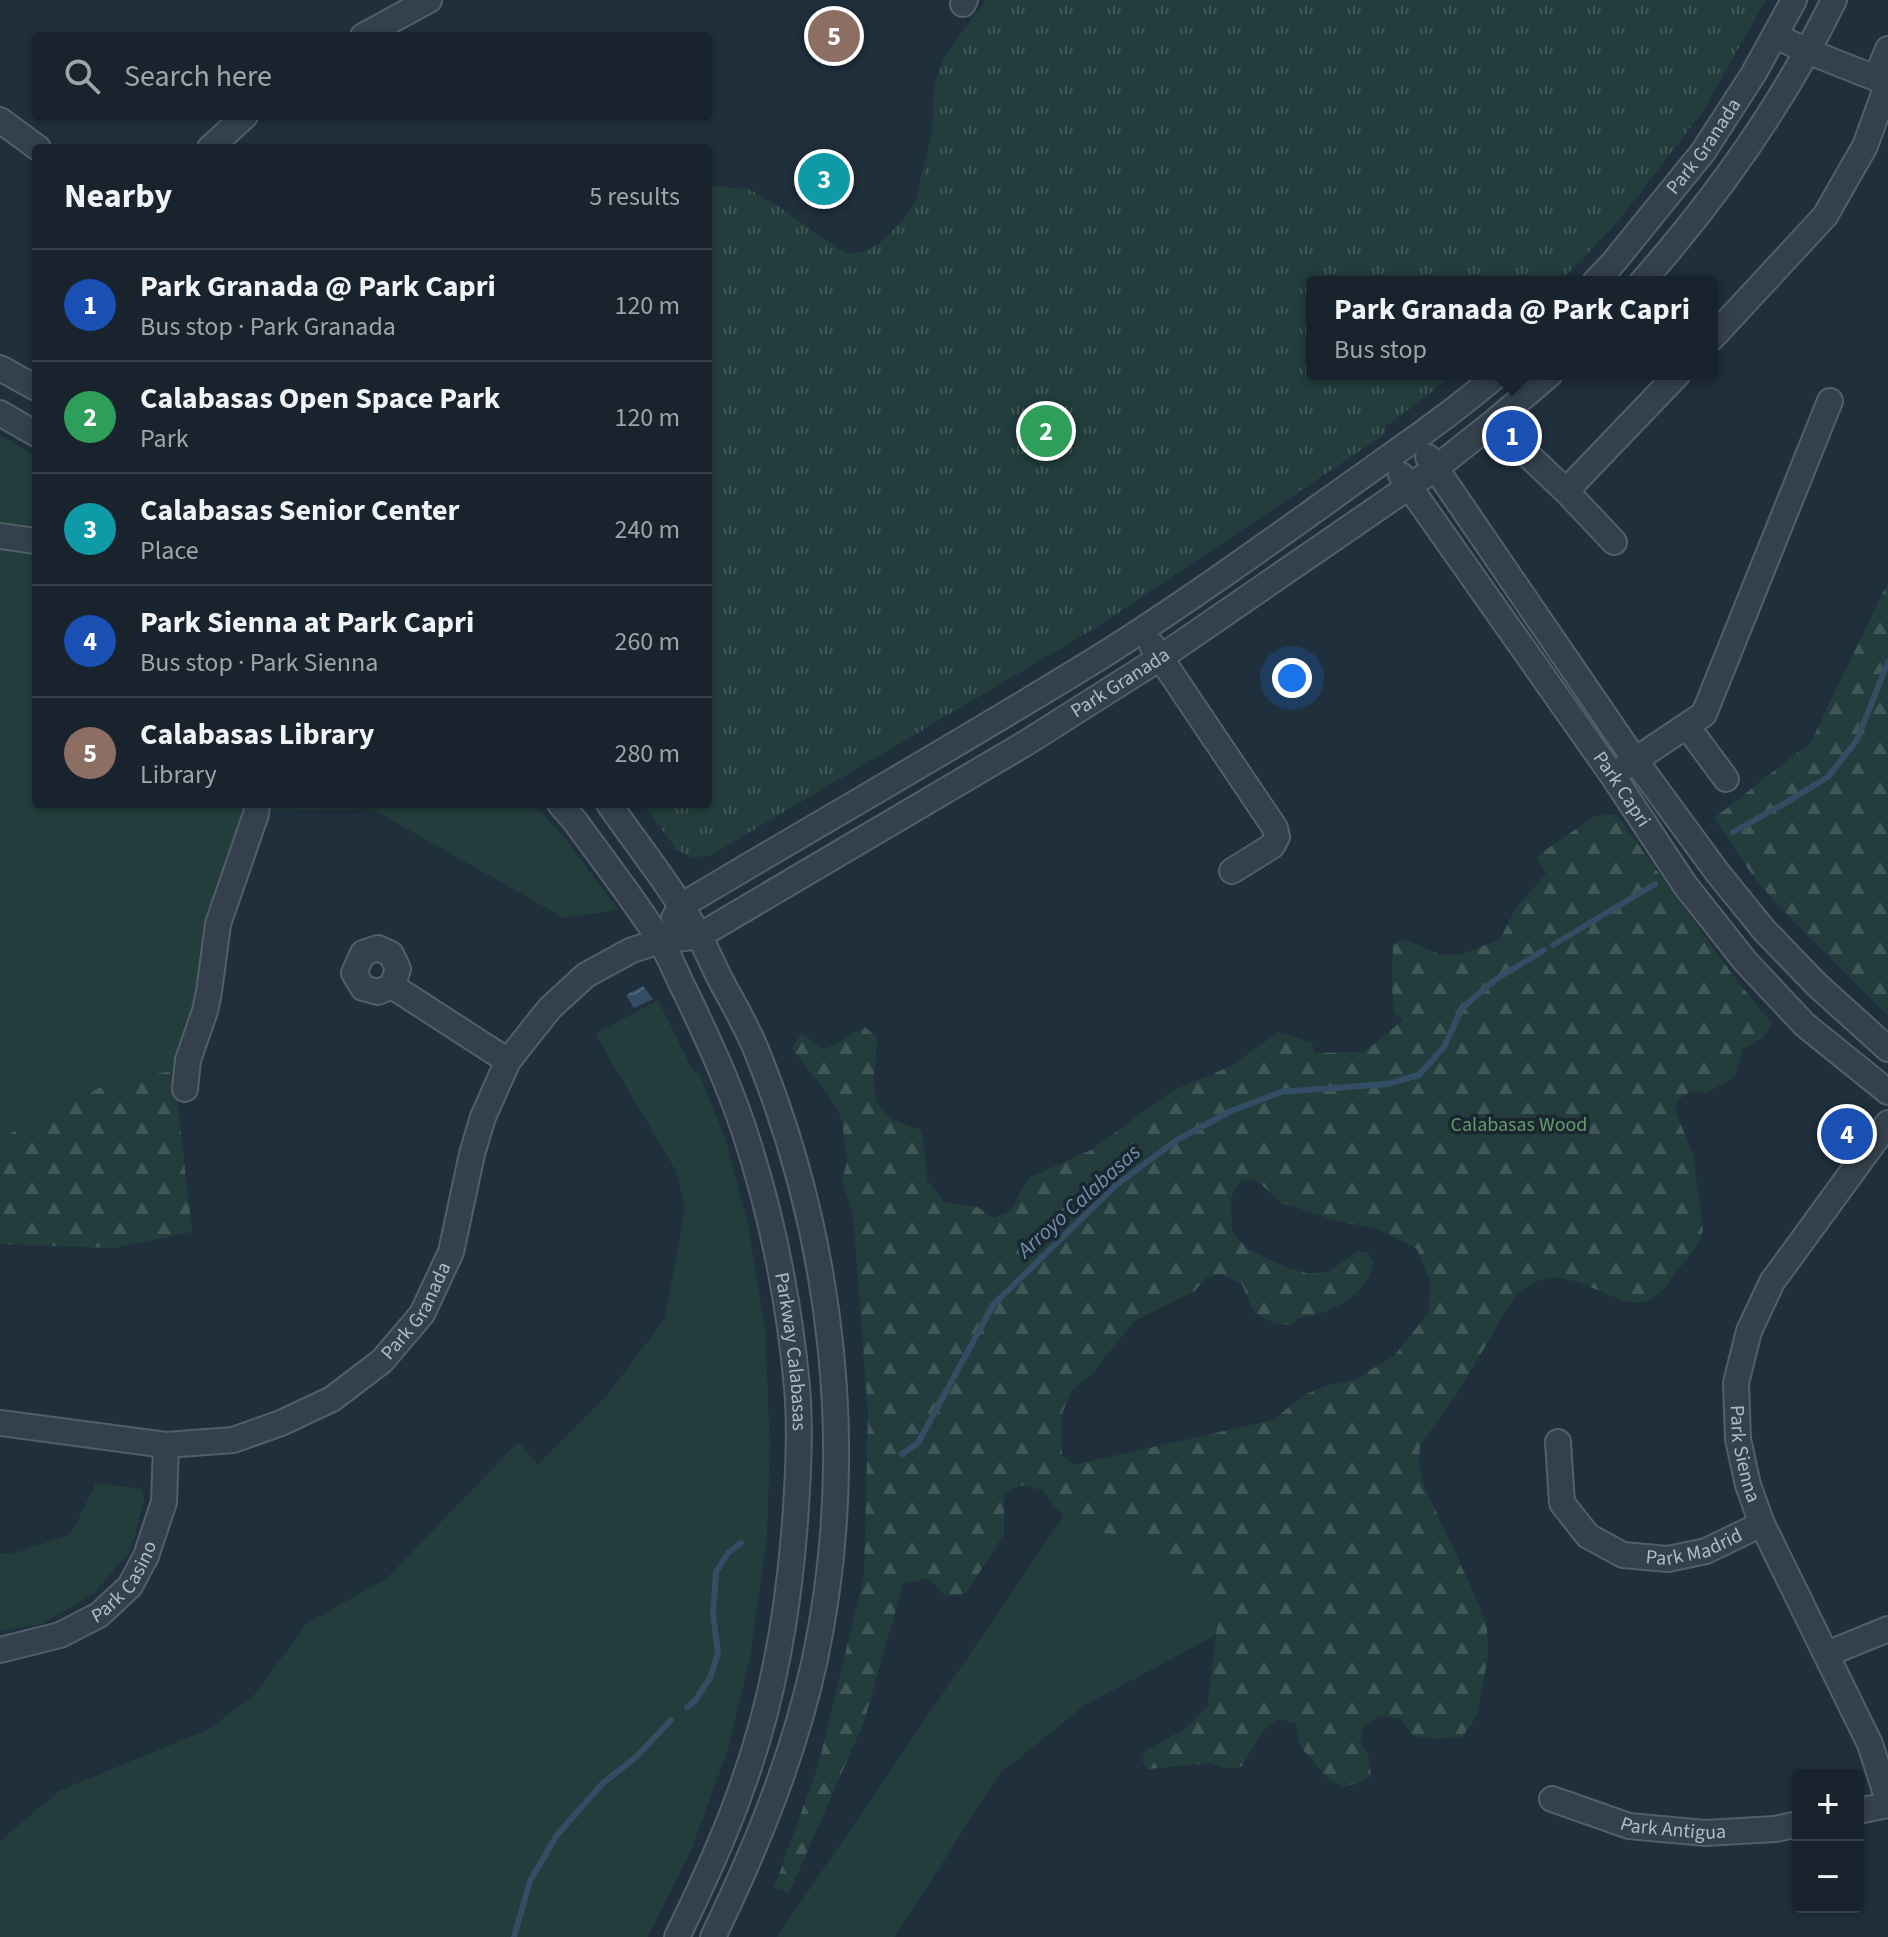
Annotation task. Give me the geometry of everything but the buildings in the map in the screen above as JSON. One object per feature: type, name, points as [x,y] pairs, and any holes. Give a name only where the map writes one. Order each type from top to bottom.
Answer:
[{"type":"street","points":[[370,32],[429,0]]},
{"type":"street","name":"Park Granada","points":[[1601,276],[1703,152],[1754,73],[1794,0]]},
{"type":"street","name":"Park Granada","points":[[1647,276],[1723,183],[1777,103],[1834,0]]},
{"type":"street","points":[[1718,332],[1825,216],[1865,146],[1888,83],[1776,36]]},
{"type":"street","points":[[1876,78],[1888,49]]},
{"type":"street","points":[[0,120],[33,144]]},
{"type":"street","points":[[214,144],[241,120]]},
{"type":"street","points":[[0,368],[32,386]]},
{"type":"street","name":"Park Granada","points":[[661,941],[681,906],[1143,629],[1218,580],[1491,380]]},
{"type":"street","name":"Park Granada","points":[[0,1423],[166,1445],[233,1440],[281,1423],[332,1399],[382,1361],[422,1314],[451,1252],[483,1117],[508,1061],[550,1008],[586,975],[632,950],[661,941],[699,936],[1026,743],[1160,658],[1436,468],[1543,380]]},
{"type":"street","points":[[1566,491],[1672,380]]},
{"type":"street","points":[[1613,776],[1704,714],[1830,401]]},
{"type":"street","points":[[0,413],[32,427]]},
{"type":"street","name":"Park Capri","points":[[1414,439],[1635,760],[1717,872],[1764,930],[1817,985],[1888,1049]]},
{"type":"street","name":"Park Capri","points":[[1389,456],[1613,776],[1685,885],[1745,961],[1805,1025],[1888,1092]]},
{"type":"street","points":[[1529,456],[1614,542]]},
{"type":"street","points":[[0,536],[32,540]]},
{"type":"street","points":[[1143,629],[1275,828],[1277,837],[1272,846],[1232,871]]},
{"type":"street","points":[[1687,726],[1726,779]]},
{"type":"street","points":[[185,1089],[188,1060],[209,992],[218,924],[257,808]]},
{"type":"street","name":"Parkway Calabasas","points":[[564,808],[661,941],[717,1057],[760,1181],[789,1315],[797,1390],[796,1522],[778,1654],[743,1786],[709,1871],[677,1937]]},
{"type":"street","name":"Parkway Calabasas","points":[[612,808],[699,936],[754,1045],[798,1170],[815,1242],[834,1377],[837,1452],[827,1585],[815,1658],[800,1719],[773,1801],[744,1874],[713,1937]]},
{"type":"street","points":[[392,986],[508,1061]]},
{"type":"street","name":"Park Sienna","points":[[1888,1123],[1772,1282],[1749,1331],[1736,1383],[1738,1439],[1748,1485],[1762,1524],[1870,1744],[1888,1802]]},
{"type":"street","name":"Park Madrid","points":[[1558,1442],[1562,1503],[1588,1536],[1623,1555],[1668,1559],[1681,1557],[1706,1551],[1762,1524]]},
{"type":"street","name":"Park Casino","points":[[0,1650],[60,1635],[99,1615],[130,1586],[146,1556],[164,1502],[166,1445]]},
{"type":"street","points":[[1827,1654],[1888,1629]]},
{"type":"street","name":"Park Antigua","points":[[1552,1799],[1629,1826],[1705,1833],[1792,1825]]},
{"type":"street","points":[[1864,1809],[1888,1802]]},
{"type":"green space","points":[[986,0],[1766,0],[1703,111],[1619,220],[1566,276],[1306,276],[1306,380],[1447,380],[1385,427],[1385,434],[1100,625],[711,855],[692,858],[677,850],[646,808],[712,808],[712,187],[751,190],[835,247],[848,253],[865,252],[881,242],[915,203],[932,132],[934,85],[944,57]]},
{"type":"green space","points":[[0,435],[32,454],[32,808],[538,808],[566,839],[618,910],[564,918],[372,809],[247,812],[174,1071],[116,1079],[0,1139]]},
{"type":"green space","points":[[1888,582],[1888,1016],[1773,900],[1714,818],[1811,742]]},
{"type":"green space","name":"Calabasas Wood","points":[[1616,814],[1772,1024],[1760,1040],[1742,1049],[1736,1076],[1707,1093],[1690,1092],[1679,1099],[1675,1110],[1693,1154],[1703,1230],[1696,1247],[1664,1289],[1652,1299],[1635,1303],[1564,1279],[1540,1280],[1528,1286],[1515,1296],[1457,1394],[1420,1445],[1422,1481],[1481,1609],[1487,1630],[1488,1656],[1477,1716],[1462,1737],[1437,1739],[1413,1736],[1400,1718],[1380,1716],[1363,1727],[1361,1745],[1369,1757],[1371,1776],[1344,1787],[1328,1779],[1300,1746],[1296,1724],[1279,1719],[1264,1730],[1241,1767],[1223,1768],[1210,1763],[1148,1769],[1142,1761],[1145,1751],[1184,1729],[1207,1707],[1218,1620],[1179,1563],[1159,1555],[1137,1536],[1100,1533],[1063,1517],[1042,1490],[1020,1485],[1004,1495],[1004,1534],[966,1593],[946,1597],[929,1578],[903,1584],[864,1722],[789,1893],[774,1888],[818,1766],[864,1576],[868,1412],[853,1214],[842,1180],[847,1161],[842,1121],[836,1106],[792,1048],[802,1033],[824,1050],[865,1027],[877,1038],[876,1098],[889,1116],[922,1130],[927,1180],[944,1202],[977,1207],[994,1218],[1010,1211],[1029,1178],[1091,1150],[1172,1091],[1229,1067],[1279,1032],[1312,1043],[1315,1053],[1364,1052],[1403,1020],[1394,1013],[1393,945],[1404,939],[1440,955],[1462,954],[1500,939],[1515,910],[1546,874],[1537,856],[1595,816]],"holes":[[[1255,1179],[1282,1203],[1337,1221],[1378,1229],[1417,1249],[1430,1282],[1429,1312],[1395,1355],[1353,1381],[1328,1385],[1304,1395],[1273,1420],[1073,1465],[1062,1455],[1061,1416],[1071,1391],[1092,1374],[1133,1322],[1195,1291],[1206,1278],[1221,1274],[1242,1284],[1254,1313],[1276,1324],[1290,1325],[1325,1312],[1362,1287],[1373,1263],[1368,1253],[1357,1251],[1330,1271],[1309,1274],[1288,1268],[1246,1248],[1232,1230],[1231,1200],[1240,1181]]]},
{"type":"green space","points":[[658,1000],[694,1073],[699,1073],[725,1138],[748,1223],[765,1329],[770,1443],[767,1535],[751,1653],[728,1749],[691,1851],[648,1937],[0,1937],[0,1841],[59,1791],[209,1729],[254,1695],[307,1623],[386,1579],[518,1442],[538,1464],[609,1393],[665,1318],[685,1209],[676,1171],[595,1034]]},
{"type":"green space","points":[[174,1071],[192,1232],[114,1248],[0,1244],[0,1139],[116,1079]]},
{"type":"green space","points":[[96,1483],[143,1489],[144,1500],[131,1550],[94,1593],[42,1624],[0,1631],[0,1553],[12,1554],[71,1534]]},
{"type":"green space","points":[[1063,1517],[1100,1533],[1137,1536],[1159,1555],[1179,1563],[1218,1620],[1216,1635],[1084,1706],[999,1774],[895,1937],[777,1937]]},
{"type":"water","points":[[643,986],[653,999],[634,1008],[626,995]]},
{"type":"waterway","name":"Arroyo Calabasas","points":[[1733,832],[1828,777],[1857,740],[1888,662]]},
{"type":"waterway","name":"Arroyo Calabasas","points":[[1553,945],[1655,884]]},
{"type":"waterway","name":"Arroyo Calabasas","points":[[902,1454],[918,1443],[993,1305],[1116,1185],[1177,1140],[1231,1111],[1281,1092],[1387,1084],[1419,1075],[1444,1047],[1462,1008],[1495,980],[1544,950]]},
{"type":"waterway","name":"Arroyo Calabasas","points":[[687,1707],[695,1701],[710,1678],[718,1653],[713,1614],[716,1572],[728,1553],[741,1543]]},
{"type":"waterway","name":"Arroyo Calabasas","points":[[514,1937],[530,1881],[557,1835],[603,1783],[636,1757],[671,1720]]},
{"type":"place","name":"Calabasas Library","points":[[834,36]]},
{"type":"place","name":"Calabasas Senior Center","points":[[824,179]]},
{"type":"place","name":"Calabasas Open Space Park","points":[[1046,431]]},
{"type":"place","name":"Park Granada @ Park Capri","points":[[1512,436]]},
{"type":"place","name":"Park Sienna at Park Capri","points":[[1847,1134]]}]
